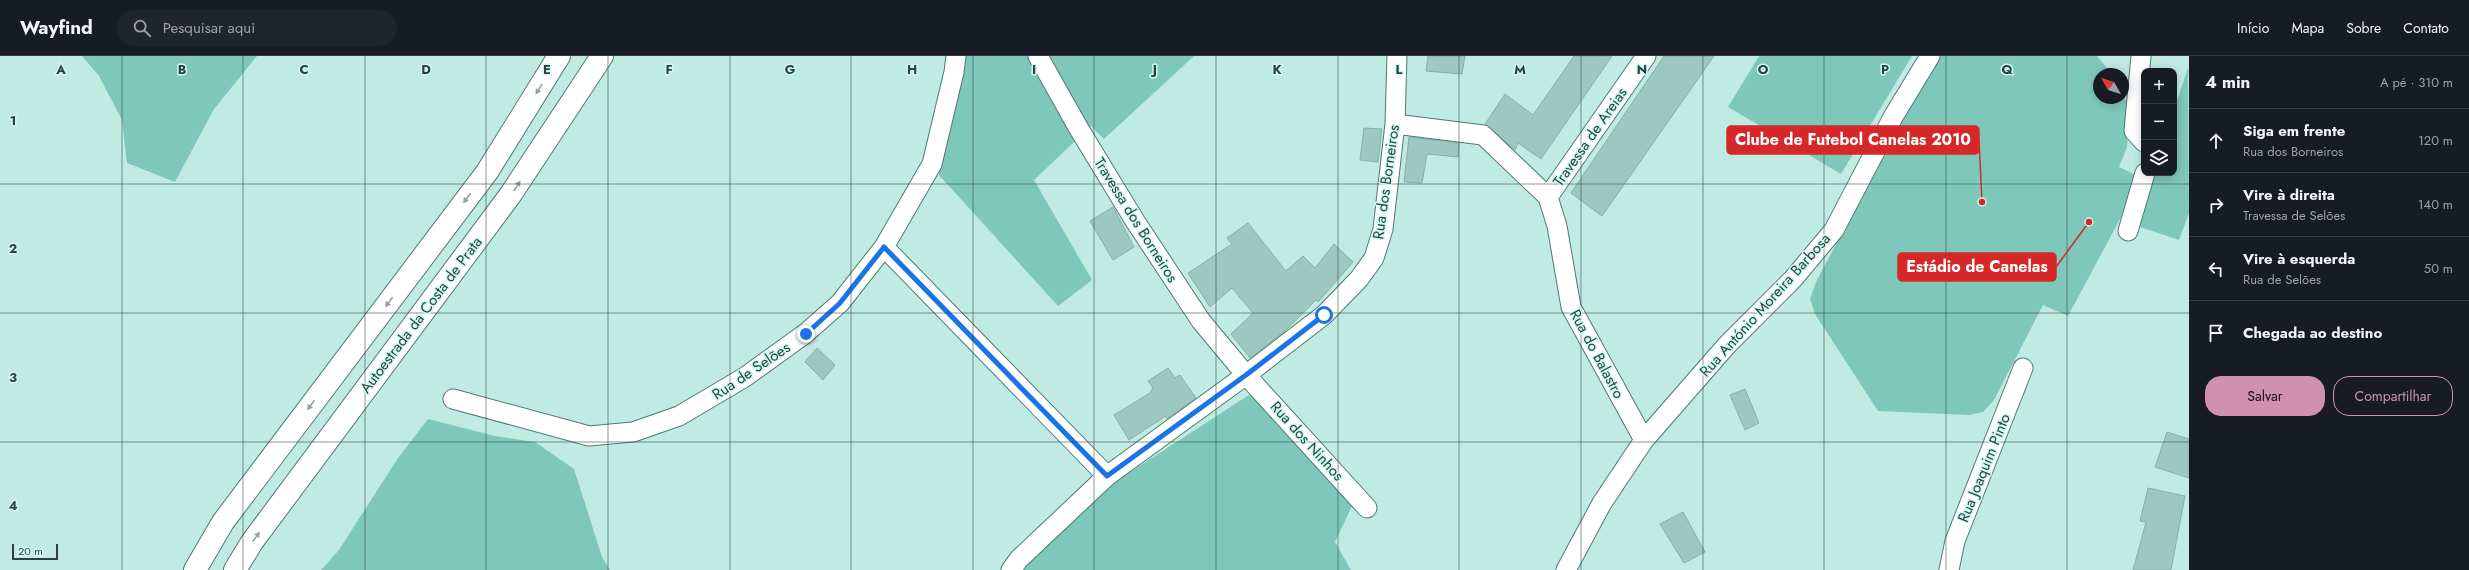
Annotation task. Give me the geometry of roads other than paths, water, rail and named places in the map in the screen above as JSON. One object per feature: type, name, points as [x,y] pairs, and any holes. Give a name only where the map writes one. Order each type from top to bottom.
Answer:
[{"type":"highway","points":[[195,570],[223,522],[487,172],[559,56]]},
{"type":"highway","name":"Autoestrada da Costa de Prata","points":[[235,570],[252,542],[511,194],[602,56]]},
{"type":"street","name":"Rua de Selões","points":[[453,399],[589,436],[633,432],[679,416],[745,377],[806,334],[840,303],[884,247],[932,164],[954,72],[956,56]]},
{"type":"street","name":"Travessa dos Borneiros","points":[[1038,56],[1079,129],[1139,227],[1201,321],[1246,375]]},
{"type":"street","name":"Rua dos Borneiros","points":[[1011,570],[1019,559],[1107,476],[1246,375],[1324,315],[1359,279],[1374,258],[1383,229],[1395,124],[1397,56]]},
{"type":"street","name":"Travessa de Areias","points":[[1548,197],[1646,56]]},
{"type":"street","name":"Rua António Moreira Barbosa","points":[[1644,440],[1727,345],[1793,279],[1834,230],[1893,117],[1930,56]]},
{"type":"street","points":[[2141,56],[2136,96],[2134,131],[2142,140]]},
{"type":"street","name":"Rua do Balastro","points":[[1395,124],[1484,135],[1548,197],[1558,226],[1571,307],[1644,440]]},
{"type":"street","points":[[2128,231],[2144,176]]},
{"type":"street","points":[[884,247],[1107,476]]},
{"type":"street","name":"Rua Joaquim Pinto","points":[[1949,570],[1955,541],[2023,368]]},
{"type":"street","name":"Rua dos Ninhos","points":[[1246,375],[1367,508]]},
{"type":"street","points":[[1566,570],[1602,503],[1644,440]]},
{"type":"place","name":"Clube de Futebol Canelas 2010","points":[[1982,202]]},
{"type":"place","name":"Estádio de Canelas","points":[[2089,222]]}]
